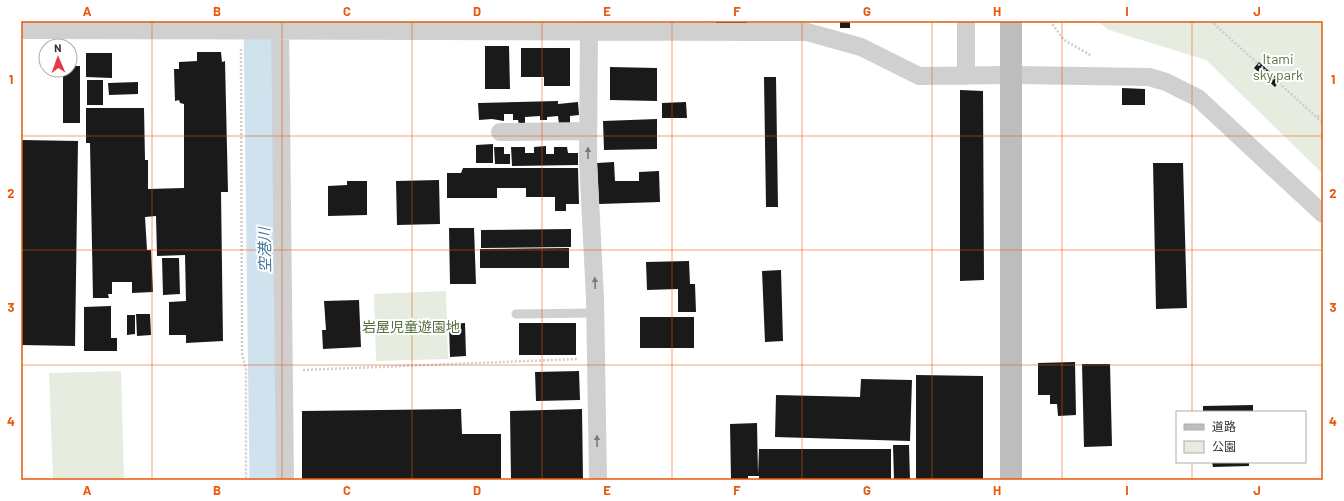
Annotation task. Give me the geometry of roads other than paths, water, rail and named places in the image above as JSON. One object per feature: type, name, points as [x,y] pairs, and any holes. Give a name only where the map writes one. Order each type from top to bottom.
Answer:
[{"type":"street","points":[[966,21],[966,76]]},
{"type":"street","points":[[1011,21],[1011,480]]},
{"type":"street","points":[[590,26],[588,160],[596,313],[598,480]]},
{"type":"street","points":[[21,30],[242,31],[277,28],[590,26],[807,32],[861,47],[919,76],[1011,75],[1149,77],[1166,82],[1198,98],[1323,214]]},
{"type":"street","points":[[277,28],[285,480]]},
{"type":"street","points":[[500,132],[588,131]]},
{"type":"lane","points":[[516,314],[596,313]]},
{"type":"waterway","name":"空港川","points":[[261,21],[267,480]]},
{"type":"park label","name":"Itami sky park","points":[[1278,66]]},
{"type":"park label","name":"岩屋児童遊園地","points":[[411,326]]}]
